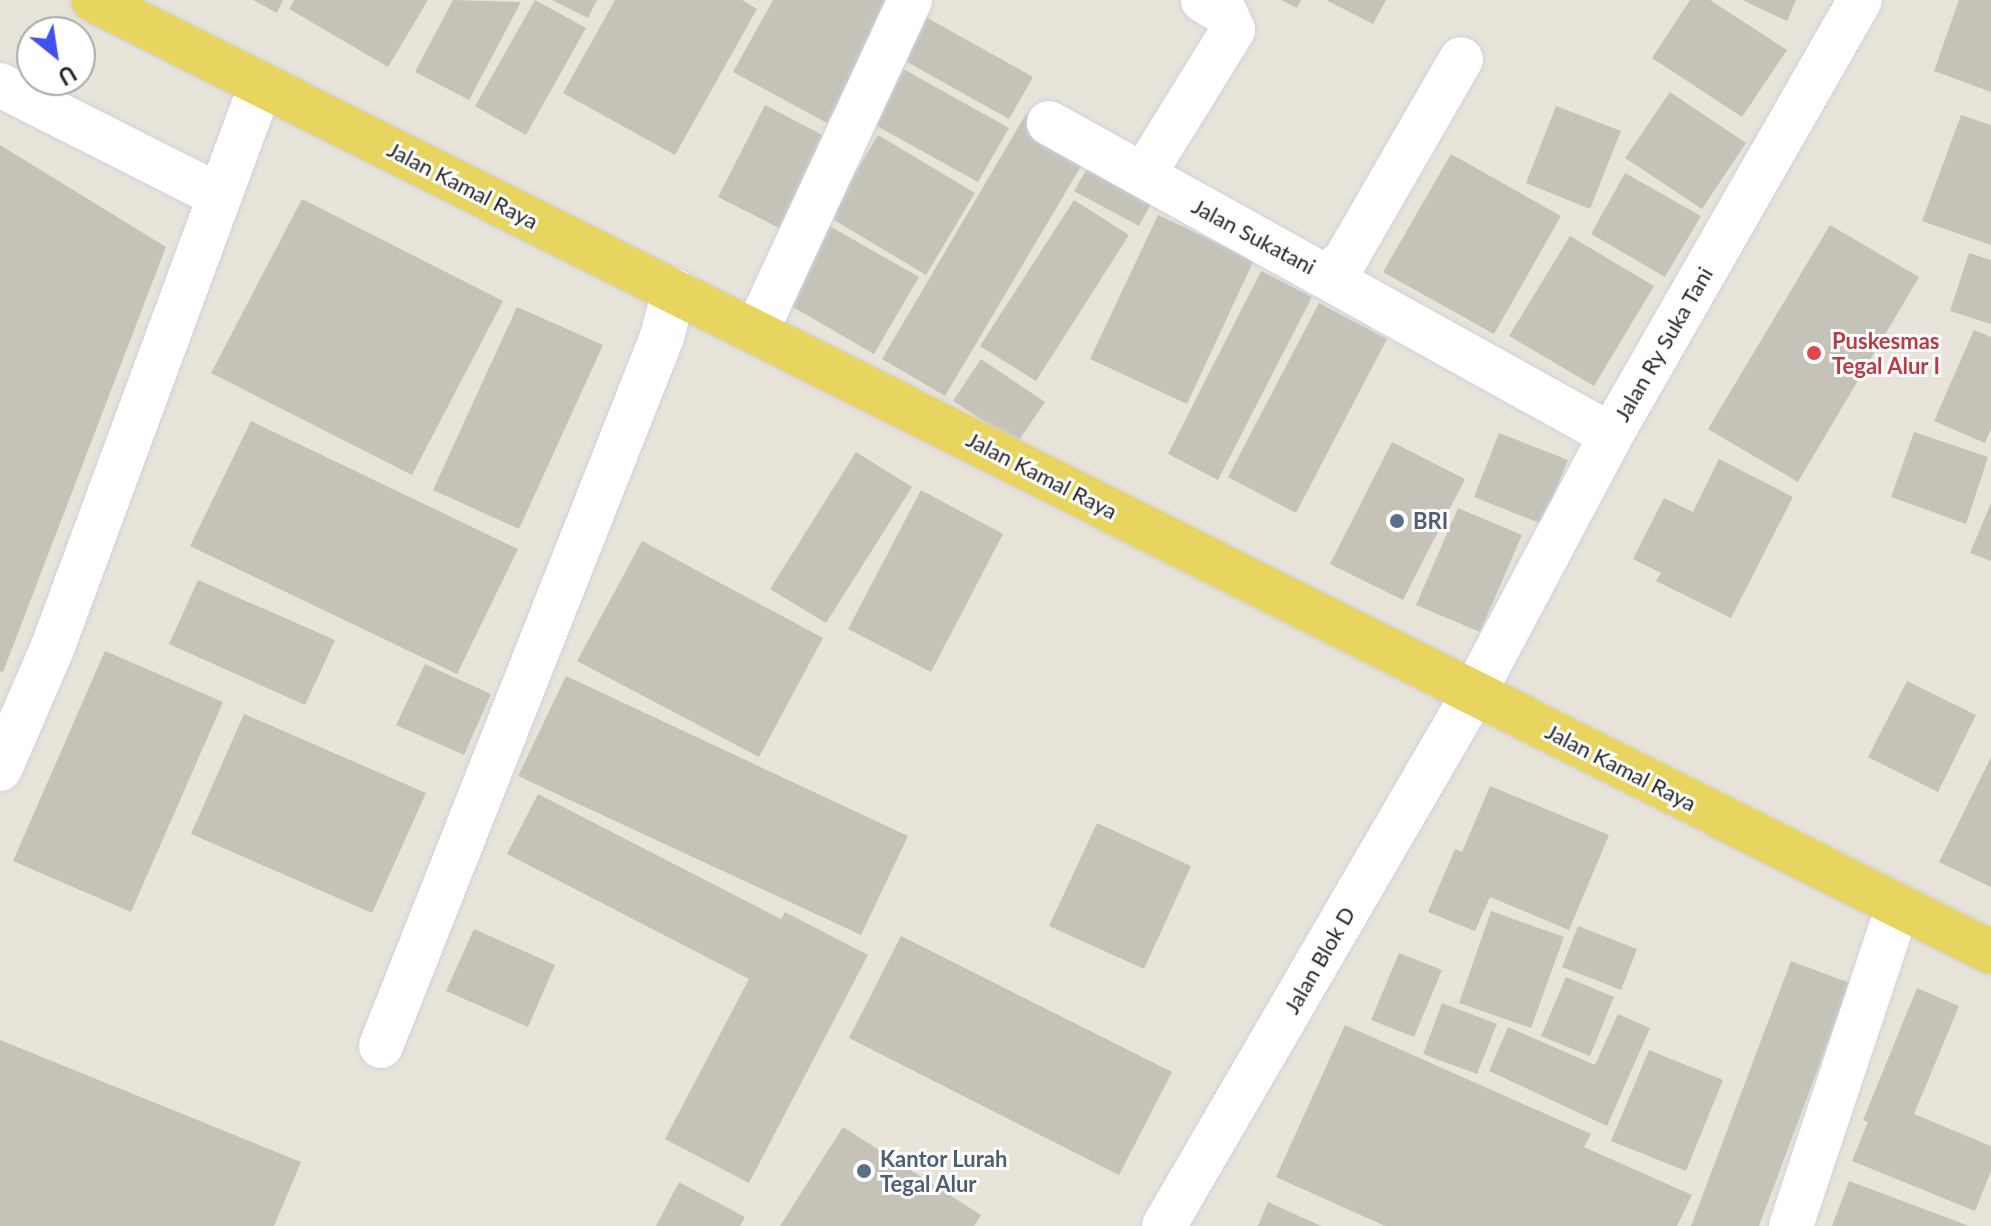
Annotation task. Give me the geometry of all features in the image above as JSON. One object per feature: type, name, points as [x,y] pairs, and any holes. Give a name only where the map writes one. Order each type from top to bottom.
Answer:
[{"type":"main road","name":"Jalan Kamal Raya","points":[[93,0],[1991,952]]},
{"type":"street","points":[[756,332],[910,0]]},
{"type":"street","points":[[1151,179],[1149,166],[1233,30],[1226,14],[1203,0]]},
{"type":"street","name":"Jalan Ry Suka Tani","points":[[1474,693],[1611,435],[1860,0]]},
{"type":"street","name":"Jalan Sukatani","points":[[1049,123],[1326,274],[1344,262],[1461,59]]},
{"type":"street","points":[[0,85],[220,196]]},
{"type":"street","points":[[2,759],[52,649],[261,85]]},
{"type":"street","points":[[1326,274],[1611,435]]},
{"type":"street","points":[[381,1046],[662,337],[674,291]]},
{"type":"street","name":"Jalan Blok D","points":[[1164,1226],[1474,693]]},
{"type":"street","points":[[1791,1226],[1898,906]]},
{"type":"building","points":[[253,0],[283,0],[277,13]]},
{"type":"building","points":[[294,0],[428,0],[388,67],[289,9]]},
{"type":"building","points":[[453,0],[521,2],[469,100],[415,72]]},
{"type":"building","points":[[535,0],[586,28],[526,135],[475,106]]},
{"type":"building","points":[[552,0],[597,0],[588,18]]},
{"type":"building","points":[[615,0],[742,0],[757,9],[675,155],[563,93]]},
{"type":"building","points":[[773,0],[895,0],[827,123],[733,72]]},
{"type":"building","points":[[1281,0],[1301,0],[1297,8]]},
{"type":"building","points":[[1326,0],[1386,0],[1373,24]]},
{"type":"building","points":[[1690,0],[1710,0],[1787,50],[1742,117],[1652,58]]},
{"type":"building","points":[[1742,0],[1796,0],[1787,21]]},
{"type":"building","points":[[1959,0],[1991,0],[1991,92],[1934,71]]},
{"type":"building","points":[[924,16],[1033,77],[1009,119],[900,58]]},
{"type":"building","points":[[896,65],[1009,128],[978,182],[866,120]]},
{"type":"building","points":[[1670,92],[1746,143],[1702,209],[1625,158]]},
{"type":"building","points":[[765,105],[828,138],[781,229],[718,197]]},
{"type":"building","points":[[1556,106],[1621,131],[1590,209],[1526,183]]},
{"type":"building","points":[[1026,114],[1090,151],[945,396],[882,359]]},
{"type":"building","points":[[1961,115],[1991,125],[1991,245],[1922,221]]},
{"type":"building","points":[[878,135],[975,193],[926,275],[829,217]]},
{"type":"building","points":[[0,145],[166,247],[3,672],[0,671]]},
{"type":"building","points":[[1451,154],[1561,216],[1494,334],[1383,272]]},
{"type":"building","points":[[1094,157],[1157,193],[1139,226],[1074,191]]},
{"type":"building","points":[[1625,173],[1701,216],[1665,277],[1591,234]]},
{"type":"building","points":[[302,199],[503,301],[412,475],[211,373]]},
{"type":"building","points":[[1074,200],[1129,235],[1036,381],[980,346]]},
{"type":"building","points":[[1158,215],[1254,260],[1187,404],[1090,359]]},
{"type":"building","points":[[826,224],[919,277],[874,354],[781,300]]},
{"type":"building","name":"Puskesmas Tegal Alur I","points":[[1830,225],[1919,277],[1798,482],[1708,429]]},
{"type":"building","points":[[1570,236],[1654,286],[1594,386],[1509,336]]},
{"type":"building","points":[[1969,253],[1991,260],[1991,324],[1950,311]]},
{"type":"building","points":[[1261,271],[1312,297],[1218,480],[1168,454]]},
{"type":"building","points":[[1319,303],[1387,339],[1296,513],[1228,477]]},
{"type":"building","points":[[517,307],[603,345],[519,529],[433,490]]},
{"type":"building","points":[[1974,330],[1991,337],[1991,429],[1985,443],[1934,421]]},
{"type":"building","points":[[981,359],[1045,402],[1017,443],[953,401]]},
{"type":"building","points":[[251,421],[518,549],[457,674],[190,546]]},
{"type":"building","points":[[1914,432],[1988,457],[1966,524],[1891,497]]},
{"type":"building","points":[[1499,433],[1568,460],[1542,524],[1474,497]]},
{"type":"building","name":"BRI","points":[[1392,442],[1465,479],[1403,600],[1330,564]]},
{"type":"building","points":[[856,452],[912,487],[826,623],[770,589]]},
{"type":"building","points":[[1719,459],[1793,497],[1731,618],[1656,581],[1661,573],[1633,559],[1664,498],[1693,512]]},
{"type":"building","points":[[921,490],[1003,534],[931,672],[848,629]]},
{"type":"building","points":[[1991,503],[1991,561],[1970,553]]},
{"type":"building","points":[[1458,508],[1522,535],[1480,632],[1416,605]]},
{"type":"building","points":[[642,541],[823,638],[759,757],[577,661]]},
{"type":"building","points":[[198,580],[335,640],[305,705],[169,644]]},
{"type":"building","points":[[105,651],[223,702],[131,912],[13,861]]},
{"type":"building","points":[[425,664],[491,694],[464,755],[396,725]]},
{"type":"building","points":[[566,676],[908,836],[861,935],[518,776]]},
{"type":"building","points":[[1907,681],[1976,715],[1938,792],[1868,757]]},
{"type":"building","points":[[244,714],[426,793],[372,913],[191,834]]},
{"type":"building","points":[[1991,757],[1991,887],[1939,862]]},
{"type":"building","points":[[1490,786],[1609,835],[1569,930],[1490,897],[1475,931],[1428,912],[1455,849],[1462,852]]},
{"type":"building","points":[[538,794],[781,919],[785,912],[868,955],[749,1183],[665,1139],[749,979],[507,854]]},
{"type":"building","points":[[1097,823],[1191,866],[1144,969],[1049,926]]},
{"type":"building","points":[[1491,911],[1564,937],[1531,1028],[1459,1003]]},
{"type":"building","points":[[1578,926],[1637,949],[1621,990],[1562,967]]},
{"type":"building","points":[[474,929],[555,965],[528,1027],[446,991]]},
{"type":"building","points":[[901,936],[1172,1072],[1119,1175],[849,1038]]},
{"type":"building","points":[[1399,953],[1442,970],[1414,1037],[1371,1020]]},
{"type":"building","points":[[1791,961],[1850,983],[1759,1226],[1691,1226]]},
{"type":"building","points":[[1566,977],[1614,997],[1590,1056],[1541,1036]]},
{"type":"building","points":[[1917,988],[1959,1006],[1914,1114],[1991,1146],[1991,1171],[1975,1211],[1852,1161],[1868,1122],[1863,1120]]},
{"type":"building","points":[[1442,1003],[1497,1024],[1477,1074],[1423,1054]]},
{"type":"building","points":[[1618,1014],[1650,1028],[1607,1126],[1489,1071],[1508,1027],[1595,1065]]},
{"type":"building","points":[[1345,1025],[1591,1134],[1584,1147],[1692,1195],[1677,1226],[1385,1226],[1276,1177]]},
{"type":"building","points":[[0,1040],[301,1162],[274,1226],[0,1226]]},
{"type":"building","points":[[1649,1050],[1723,1080],[1686,1171],[1611,1141]]},
{"type":"building","name":"Kantor Lurah Tegal Alur","points":[[843,1127],[981,1215],[974,1226],[780,1226]]},
{"type":"building","points":[[1849,1181],[1969,1226],[1832,1226]]},
{"type":"building","points":[[679,1182],[745,1217],[740,1226],[656,1226]]},
{"type":"building","points":[[1268,1202],[1321,1226],[1258,1226]]},
{"type":"place","name":"Puskesmas Tegal Alur I","points":[[1814,353]]},
{"type":"place","name":"BRI","points":[[1397,521]]},
{"type":"place","name":"Kantor Lurah Tegal Alur","points":[[864,1171]]}]
